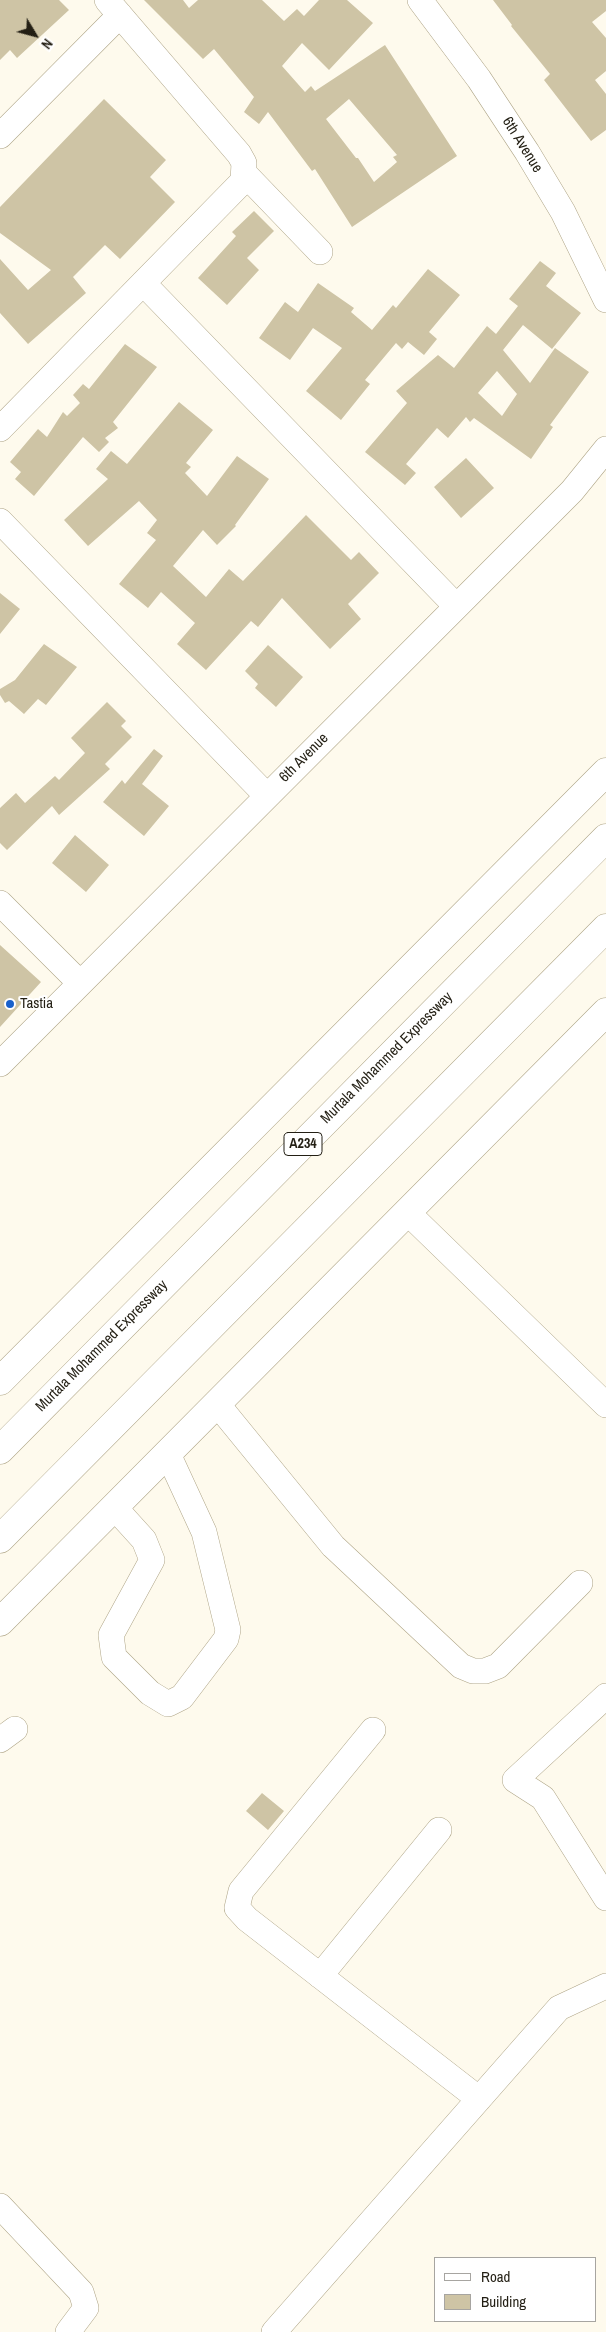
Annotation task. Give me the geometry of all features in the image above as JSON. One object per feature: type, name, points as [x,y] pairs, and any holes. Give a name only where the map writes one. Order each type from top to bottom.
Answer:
[{"type":"highway","points":[[0,1381],[606,772]]},
{"type":"highway","name":"Murtala Mohammed Expressway","points":[[0,1450],[606,838]]},
{"type":"highway","points":[[0,1539],[606,928]]},
{"type":"highway","points":[[0,1622],[604,1019]]},
{"type":"street","name":"6th Avenue","points":[[420,0],[479,79],[527,152],[563,212],[606,300]]},
{"type":"street","points":[[0,136],[114,8],[240,154],[244,163],[243,181],[234,191],[0,429]]},
{"type":"street","points":[[244,173],[320,252]]},
{"type":"street","points":[[143,283],[456,605]]},
{"type":"street","name":"6th Avenue","points":[[0,1064],[456,605],[572,491],[606,450]]},
{"type":"street","points":[[0,521],[267,796]]},
{"type":"street","points":[[0,903],[80,983]]},
{"type":"street","points":[[408,1213],[606,1405]]},
{"type":"street","points":[[218,1406],[333,1546],[462,1666],[473,1671],[485,1671],[498,1666],[580,1583]]},
{"type":"street","points":[[115,1508],[144,1540],[152,1560],[111,1635],[114,1657],[150,1693],[168,1704],[182,1697],[226,1639],[228,1630],[204,1532],[168,1454]]},
{"type":"street","points":[[606,1696],[515,1780],[543,1798],[606,1898]]},
{"type":"street","points":[[373,1730],[241,1891],[238,1908],[247,1919],[479,2099]]},
{"type":"street","points":[[320,1976],[439,1830]]},
{"type":"street","points":[[274,2332],[559,2008],[606,1986]]},
{"type":"street","points":[[0,2206],[81,2292],[86,2308],[68,2332]]},
{"type":"building","points":[[0,0],[59,0],[69,10],[17,58],[10,50],[0,60]]},
{"type":"building","points":[[144,0],[183,0],[189,8],[198,0],[262,0],[284,21],[297,9],[304,16],[319,0],[347,0],[373,23],[329,70],[302,43],[282,66],[305,92],[311,86],[315,91],[385,45],[457,156],[352,227],[315,169],[312,171],[268,112],[259,124],[244,112],[254,97],[214,49],[203,59]],"holes":[[[349,99],[397,155],[393,157],[397,162],[374,182],[358,158],[356,158],[326,119]]]},
{"type":"building","points":[[493,0],[606,0],[606,11],[592,22],[606,38],[606,71],[595,80],[606,94],[606,130],[591,141],[544,80],[550,74],[511,26]]},
{"type":"building","points":[[104,99],[166,160],[150,177],[175,202],[120,259],[105,245],[73,277],[86,293],[28,344],[0,313],[0,259],[28,290],[51,270],[0,233],[0,207]]},
{"type":"building","points":[[254,211],[274,231],[247,258],[259,270],[227,305],[198,278],[236,236],[232,232]]},
{"type":"building","points":[[540,261],[556,273],[546,286],[581,313],[552,349],[523,325],[503,350],[530,383],[555,348],[589,372],[550,425],[553,427],[531,459],[474,418],[470,422],[466,417],[448,438],[437,428],[406,464],[416,473],[405,485],[365,452],[407,403],[396,391],[438,355],[454,368],[487,326],[496,334],[518,306],[509,299]],"holes":[[[497,371],[517,394],[502,416],[478,393]]]},
{"type":"building","points":[[428,269],[460,295],[429,332],[437,339],[424,355],[408,342],[402,349],[396,343],[365,380],[370,384],[341,420],[306,391],[342,348],[313,328],[290,360],[259,338],[285,302],[298,312],[318,283],[354,308],[351,312],[372,330],[393,305],[396,308]]},
{"type":"building","points":[[125,344],[157,367],[113,422],[118,428],[105,438],[109,442],[99,452],[83,437],[34,496],[15,479],[21,472],[10,462],[38,429],[47,437],[63,412],[67,416],[80,403],[73,395],[83,384],[89,389]]},
{"type":"building","points":[[179,402],[213,430],[186,463],[191,467],[185,473],[207,496],[237,456],[269,479],[236,526],[217,545],[203,530],[173,566],[206,597],[229,569],[243,581],[306,515],[351,560],[359,552],[379,573],[348,604],[361,619],[330,649],[282,598],[258,627],[251,621],[206,670],[177,644],[195,623],[161,592],[148,608],[119,584],[156,540],[147,533],[157,520],[139,501],[88,546],[64,520],[108,479],[96,469],[111,451],[127,464]]},
{"type":"building","points":[[466,458],[494,488],[461,518],[434,487]]},
{"type":"building","points":[[0,593],[20,609],[0,634]]},
{"type":"building","points":[[44,644],[77,667],[46,705],[38,699],[24,714],[9,701],[5,703],[0,695],[0,689],[15,680]]},
{"type":"building","points":[[268,645],[303,677],[276,707],[255,688],[258,684],[245,671]]},
{"type":"building","points":[[107,702],[126,721],[121,726],[132,737],[105,764],[110,769],[59,815],[52,806],[7,850],[0,843],[0,808],[16,793],[25,803],[55,776],[59,780],[85,753],[71,738]]},
{"type":"building","points":[[154,749],[163,756],[142,784],[169,806],[144,836],[103,802],[122,780],[125,784]]},
{"type":"building","points":[[75,835],[109,865],[86,892],[52,863]]},
{"type":"building","name":"Tastia","points":[[0,945],[41,982],[0,1027]]},
{"type":"building","points":[[262,1793],[284,1811],[268,1830],[246,1811]]},
{"type":"place","name":"Tastia","points":[[10,1004]]}]
